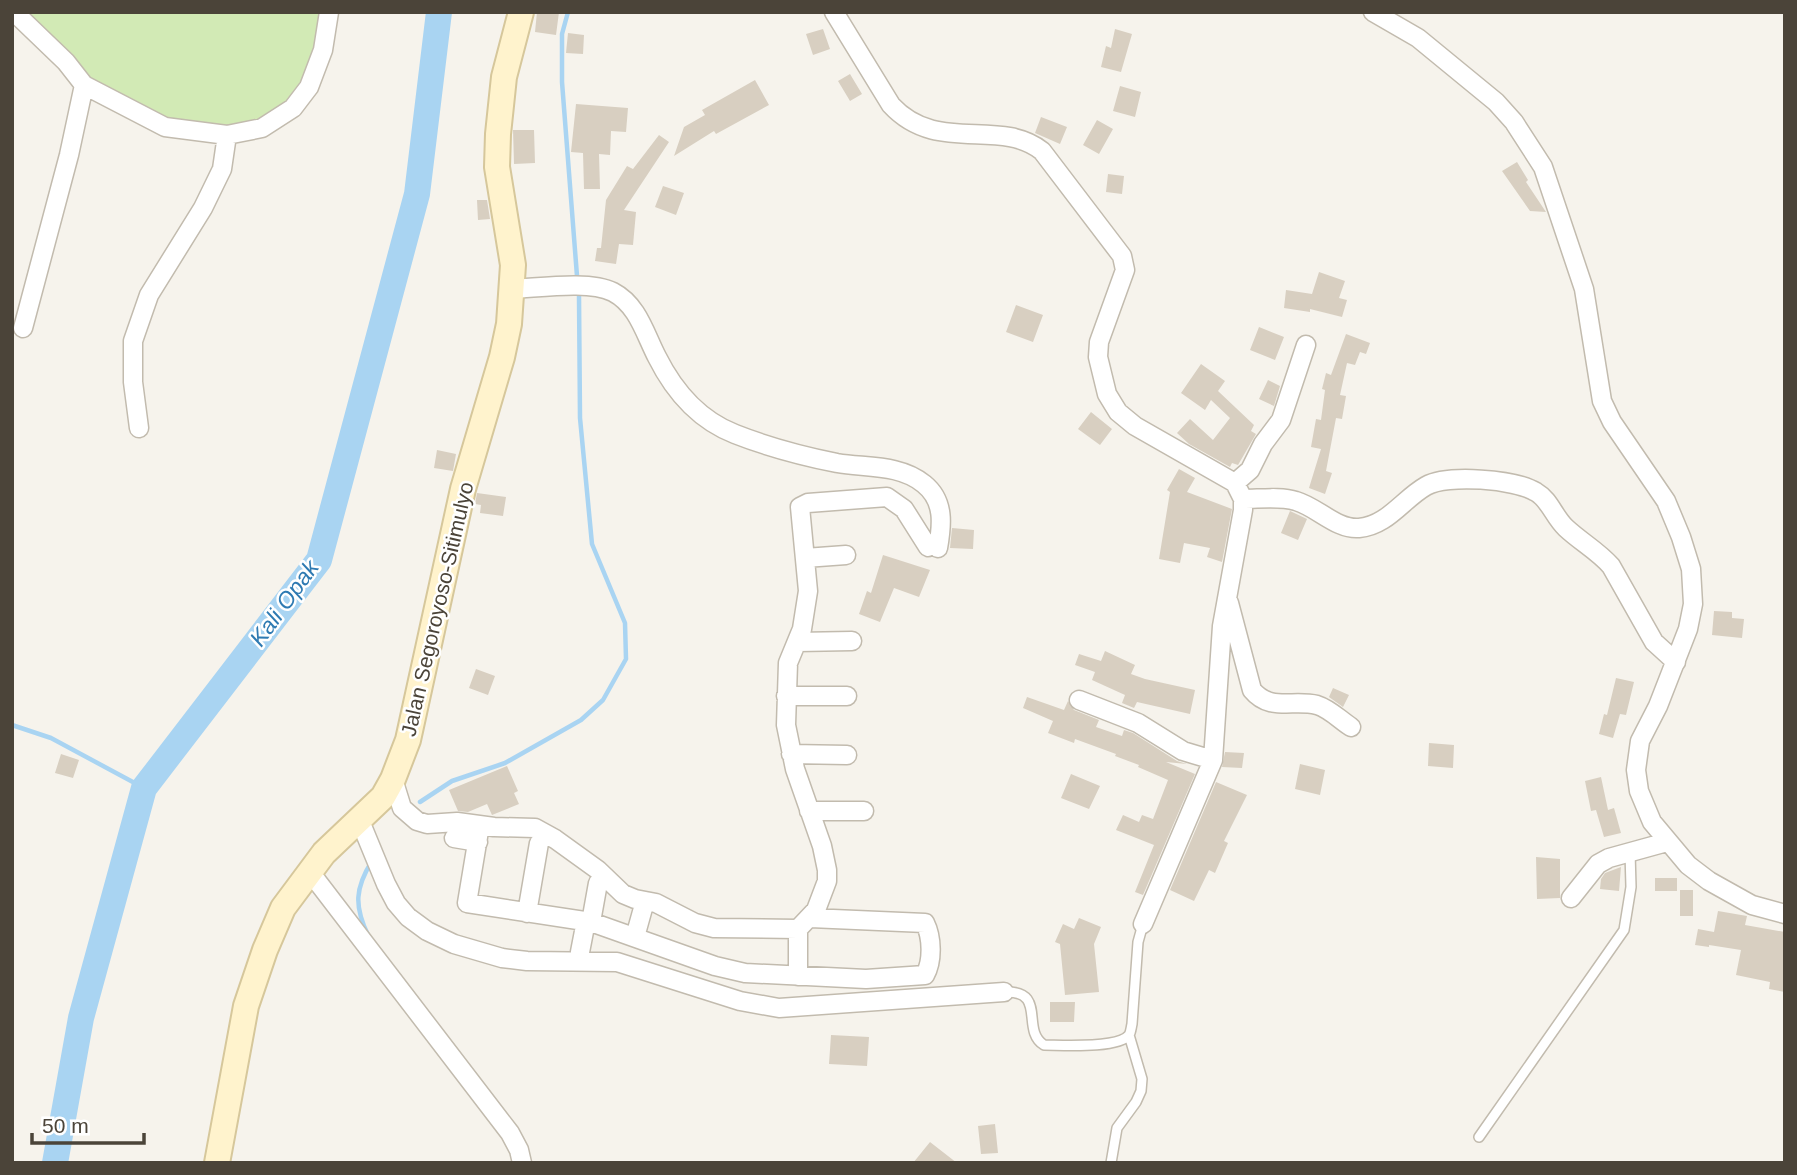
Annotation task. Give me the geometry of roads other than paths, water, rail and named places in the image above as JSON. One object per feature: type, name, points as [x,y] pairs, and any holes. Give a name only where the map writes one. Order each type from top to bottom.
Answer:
[{"type":"main road","name":"Jalan Segoroyoso-Sitimulyo","points":[[218,1163],[246,1006],[283,908],[324,853],[383,797],[408,740],[463,489],[502,357],[513,265],[497,167],[498,134],[504,77],[522,12]]},
{"type":"street","points":[[14,12],[66,62],[84,85],[165,127],[227,135],[262,128],[293,108],[309,87],[323,50],[329,12]]},
{"type":"street","points":[[834,12],[891,105],[908,120],[931,131],[1025,141],[1042,151],[1122,256],[1125,270],[1099,342],[1098,356],[1107,394],[1118,412],[1135,426],[1239,491],[1296,501],[1344,526],[1356,529],[1381,522],[1417,491],[1446,479],[1527,487],[1547,501],[1565,527],[1611,566],[1654,642],[1676,662]]},
{"type":"street","points":[[1373,12],[1418,38],[1496,102],[1514,122],[1543,167],[1584,289],[1602,401],[1612,422],[1666,501],[1691,569],[1693,604],[1688,629],[1640,741],[1636,770],[1639,791],[1652,821],[1688,865],[1709,881],[1752,905],[1785,914]]},
{"type":"street","points":[[23,328],[69,155],[84,85]]},
{"type":"street","points":[[139,428],[133,382],[133,341],[149,295],[203,208],[222,169],[227,135]]},
{"type":"street","points":[[512,289],[590,287],[612,292],[626,302],[637,316],[657,358],[682,398],[703,416],[732,433],[786,451],[904,474],[925,485],[936,501],[943,518],[933,548],[904,509],[887,497],[808,503],[800,507],[808,592],[803,629],[788,663],[786,725],[791,754],[822,846],[827,870],[823,893],[804,924],[798,976]]},
{"type":"street","points":[[1143,924],[1213,760],[1220,638],[1243,510],[1239,491],[1263,444],[1281,421],[1306,345]]},
{"type":"street","points":[[806,558],[846,555]]},
{"type":"street","points":[[1227,597],[1252,690],[1260,699],[1272,703],[1317,705],[1351,727]]},
{"type":"street","points":[[797,642],[852,641]]},
{"type":"street","points":[[786,696],[847,696]]},
{"type":"street","points":[[1079,700],[1138,723],[1184,751],[1213,760]]},
{"type":"street","points":[[791,754],[847,755]]},
{"type":"street","points":[[393,779],[402,808],[417,821],[427,824],[457,821],[497,828],[535,828],[598,870],[618,891],[630,898],[656,903],[688,920],[709,927],[925,923],[930,933],[929,968],[925,975],[903,978],[823,979],[745,973],[715,966],[635,936],[588,922],[467,903],[478,837],[454,838]]},
{"type":"street","points":[[809,811],[864,811]]},
{"type":"street","points":[[360,821],[386,884],[396,903],[408,917],[427,931],[454,944],[502,958],[527,961],[617,962],[740,1002],[779,1008],[1003,992]]},
{"type":"street","points":[[1572,898],[1598,864],[1667,842]]},
{"type":"street","points":[[527,913],[538,846],[559,854]]},
{"type":"street","points":[[310,872],[510,1133],[522,1163]]},
{"type":"street","points":[[580,952],[598,883]]},
{"type":"street","points":[[635,936],[645,901]]},
{"type":"lane","points":[[1479,1137],[1624,930],[1631,887],[1630,852]]},
{"type":"lane","points":[[1111,1163],[1117,1128],[1141,1091],[1142,1079],[1129,1035],[1138,942],[1143,924]]},
{"type":"lane","points":[[1003,992],[1022,994],[1028,1000],[1035,1035],[1044,1045],[1102,1045],[1129,1035]]},
{"type":"waterway","name":"Kali Opak","points":[[55,1163],[81,1018],[144,788],[319,560],[417,194],[439,12]]},
{"type":"waterway","points":[[568,12],[562,34],[562,82],[577,276]]},
{"type":"waterway","points":[[420,802],[452,781],[505,763],[581,720],[603,700],[626,659],[625,623],[592,544],[580,418],[579,296]]},
{"type":"waterway","points":[[12,725],[51,738],[144,788]]},
{"type":"waterway","points":[[368,935],[360,915],[358,897],[362,880],[372,861]]}]
